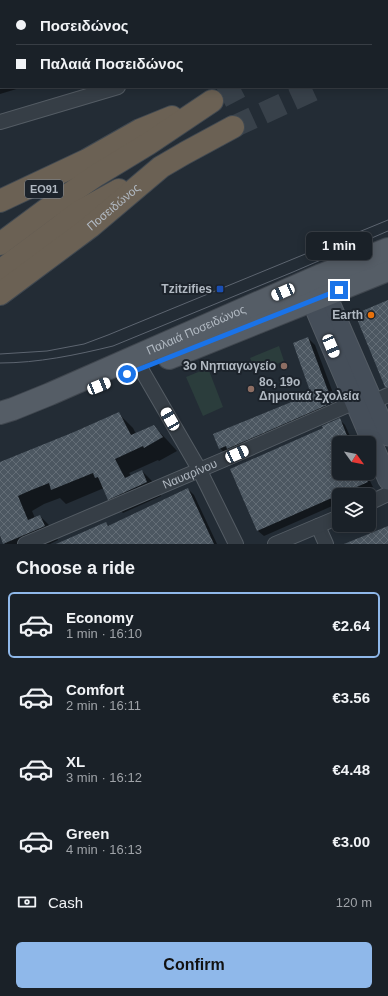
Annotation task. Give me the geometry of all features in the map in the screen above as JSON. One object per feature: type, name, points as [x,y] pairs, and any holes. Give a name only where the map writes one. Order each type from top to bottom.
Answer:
[{"type":"highway","points":[[0,201],[87,160],[140,130],[216,99],[148,144],[97,175],[0,244]]},
{"type":"highway","name":"Ποσειδώνος","points":[[0,294],[90,227],[161,167],[233,127]]},
{"type":"highway","name":"ΕΟ91","points":[[0,216],[87,160]]},
{"type":"highway","points":[[0,271],[79,212],[161,167]]},
{"type":"main road","points":[[388,249],[316,288],[372,400],[388,436]]},
{"type":"main road","name":"Παλαιά Ποσειδώνος","points":[[0,413],[316,288],[388,270]]},
{"type":"main road","name":"Παλαιά Ποσειδώνος","points":[[0,422],[16,418],[57,403],[290,309],[316,288]]},
{"type":"main road","points":[[372,400],[388,480]]},
{"type":"street","points":[[0,122],[115,88]]},
{"type":"street","points":[[141,369],[199,469],[236,544]]},
{"type":"street","name":"Ναυαρίνου","points":[[25,544],[199,469],[372,400]]},
{"type":"street","points":[[376,500],[388,494]]},
{"type":"street","points":[[275,544],[332,520]]},
{"type":"street","points":[[318,526],[326,544]]},
{"type":"shaded area","points":[[279,346],[284,361],[256,372],[250,358]]},
{"type":"shaded area","points":[[208,368],[223,407],[203,416],[186,377]]},
{"type":"building","points":[[388,300],[388,387],[385,387],[355,314]]},
{"type":"building","points":[[308,337],[327,388],[334,402],[227,449],[226,446],[219,449],[213,434],[311,394],[293,343]]},
{"type":"building","points":[[119,412],[131,435],[154,425],[163,437],[144,448],[143,446],[115,459],[125,478],[142,470],[147,482],[108,500],[98,477],[95,478],[93,473],[51,490],[49,483],[29,491],[18,496],[28,520],[40,515],[45,526],[3,544],[0,535],[0,462]]},
{"type":"building","points":[[340,418],[347,436],[332,436],[332,480],[367,480],[368,482],[354,488],[332,488],[332,498],[257,531],[230,469],[323,428],[322,426]]},
{"type":"building","points":[[188,488],[214,544],[56,544],[106,522],[108,526]]},
{"type":"building","points":[[388,526],[388,544],[344,544],[376,532]]},
{"type":"tunnel","points":[[221,97],[238,88]]},
{"type":"tunnel","points":[[233,127],[318,88]]},
{"type":"tram line","points":[[0,354],[47,351],[84,344],[388,220]]},
{"type":"tram line","points":[[0,363],[28,362],[57,358],[113,346],[388,231]]},
{"type":"place","name":"Tzitzifies","points":[[220,289]]},
{"type":"place","name":"Earth","points":[[371,315]]},
{"type":"place","name":"3ο Νηπιαγωγείο","points":[[284,366]]},
{"type":"place","name":"8ο, 19ο Δημοτικά Σχολεία","points":[[251,389]]},
{"type":"route","points":[[127,374],[339,290]]}]
